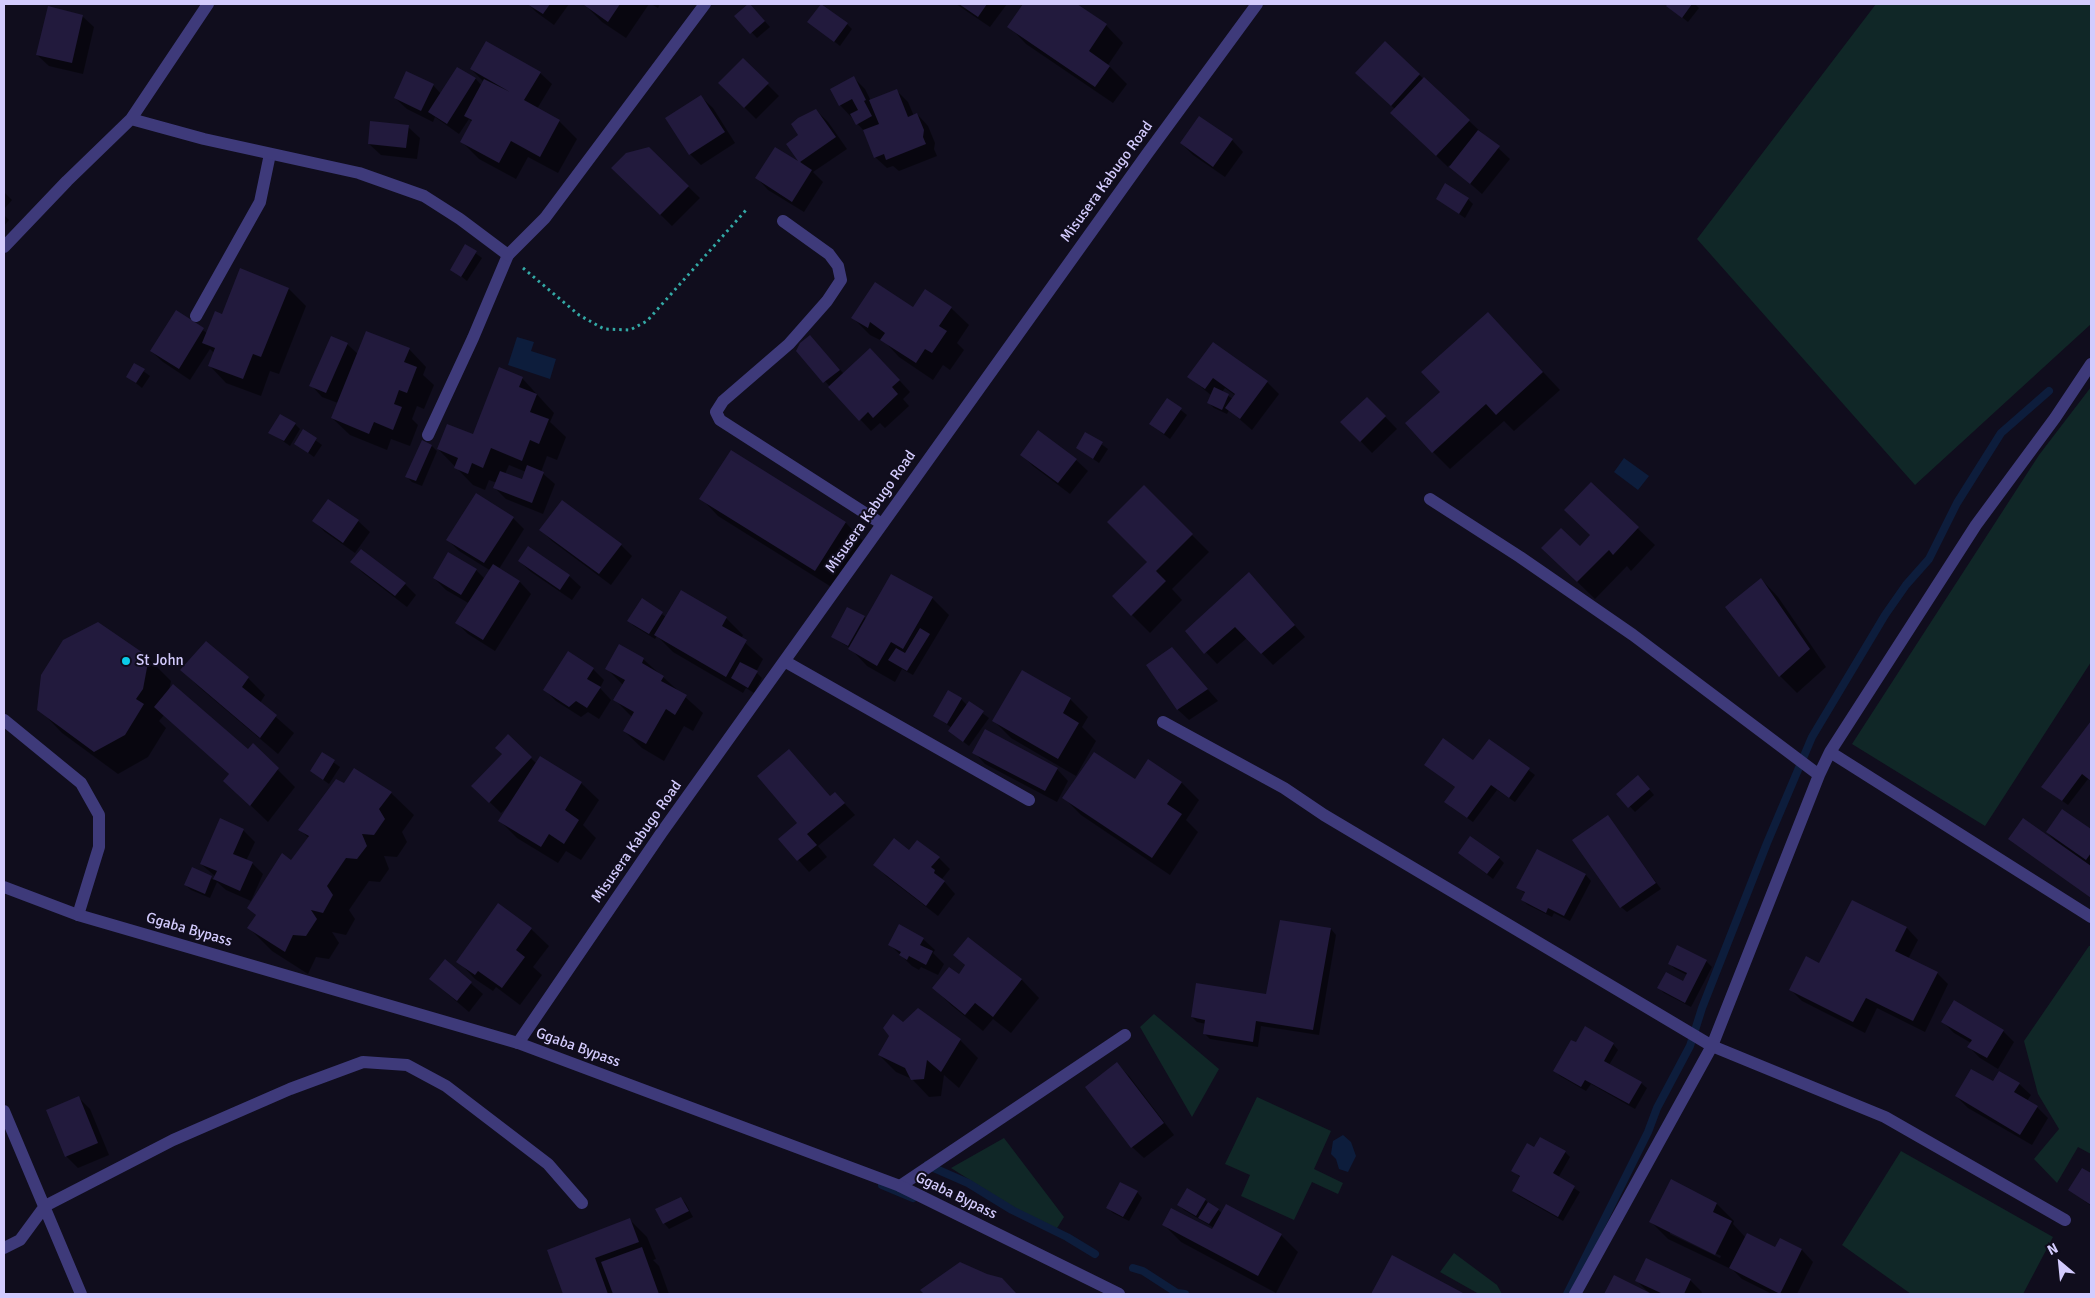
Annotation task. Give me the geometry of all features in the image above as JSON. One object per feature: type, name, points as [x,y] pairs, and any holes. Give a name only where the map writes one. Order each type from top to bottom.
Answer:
[{"type":"street","points":[[4,246],[67,180],[131,119],[208,4]]},
{"type":"street","points":[[428,435],[473,338],[508,255],[545,218],[705,4]]},
{"type":"street","name":"Misusera Kabugo Road","points":[[518,1043],[662,832],[786,662],[1146,154],[1257,4]]},
{"type":"street","points":[[131,119],[204,139],[359,173],[424,196],[508,255]]},
{"type":"street","points":[[196,316],[260,202],[270,154]]},
{"type":"street","points":[[783,221],[829,254],[838,266],[841,280],[827,301],[789,344],[723,401],[716,412],[720,420],[882,524]]},
{"type":"street","points":[[1576,1294],[1712,1046],[1819,775],[1830,752],[1976,525],[2055,418],[2091,364]]},
{"type":"street","points":[[1430,500],[1491,538],[1633,635],[1819,775]]},
{"type":"street","points":[[786,662],[1030,800]]},
{"type":"street","points":[[4,720],[82,783],[99,815],[100,847],[78,915]]},
{"type":"street","points":[[1163,722],[1284,788],[1324,815],[1712,1046],[1885,1117],[2065,1220]]},
{"type":"street","points":[[1830,752],[2091,917]]},
{"type":"street","name":"Ggaba Bypass","points":[[4,888],[78,915],[518,1043],[900,1186],[1119,1294]]},
{"type":"street","points":[[900,1186],[1125,1035]]},
{"type":"street","points":[[4,1248],[20,1240],[44,1206],[182,1136],[290,1089],[363,1062],[407,1065],[446,1086],[548,1164],[582,1203]]},
{"type":"street","points":[[4,1110],[81,1294]]},
{"type":"path","points":[[508,255],[579,315],[604,329],[630,330],[647,321],[747,209]]},
{"type":"green space","points":[[1876,4],[2091,4],[2091,324],[1915,485],[1697,239]]},
{"type":"green space","points":[[2091,387],[2091,662],[1985,826],[1852,744],[2039,455]]},
{"type":"green space","points":[[2089,946],[2091,946],[2091,1154],[2078,1147],[2057,1183],[2034,1159],[2059,1129],[2038,1094],[2024,1041]]},
{"type":"green space","points":[[1154,1014],[1219,1069],[1192,1117],[1140,1027]]},
{"type":"green space","points":[[1257,1097],[1331,1131],[1314,1169],[1343,1183],[1338,1194],[1312,1182],[1294,1220],[1241,1196],[1250,1175],[1225,1164]]},
{"type":"green space","points":[[1004,1138],[1064,1217],[1054,1233],[951,1168]]},
{"type":"green space","points":[[1901,1151],[2053,1237],[2023,1294],[1911,1294],[1842,1245]]},
{"type":"green space","points":[[1454,1253],[1497,1285],[1502,1294],[1479,1294],[1440,1272]]},
{"type":"water","points":[[517,337],[534,342],[531,351],[556,359],[550,379],[508,365]]},
{"type":"water","points":[[1624,458],[1649,476],[1638,490],[1614,472]]},
{"type":"water","points":[[1343,1135],[1351,1142],[1356,1156],[1348,1172],[1339,1169],[1336,1159],[1331,1154],[1333,1141]]},
{"type":"building","points":[[527,4],[550,4],[543,14]]},
{"type":"building","points":[[585,4],[620,4],[608,22]]},
{"type":"building","points":[[748,4],[765,21],[750,34],[734,16]]},
{"type":"building","points":[[821,4],[848,23],[834,42],[807,22]]},
{"type":"building","points":[[959,4],[987,4],[978,17]]},
{"type":"building","points":[[1023,4],[1077,4],[1107,24],[1089,51],[1110,66],[1095,87],[1007,27]]},
{"type":"building","points":[[1668,4],[1692,4],[1682,18],[1666,6]]},
{"type":"building","points":[[48,6],[83,15],[72,63],[36,55]]},
{"type":"building","points":[[486,41],[541,72],[524,100],[560,120],[540,157],[511,141],[499,163],[460,142],[472,120],[464,116],[484,79],[510,92],[470,69]]},
{"type":"building","points":[[1385,41],[1420,74],[1391,106],[1355,73]]},
{"type":"building","points":[[743,58],[769,83],[744,108],[718,83]]},
{"type":"building","points":[[457,67],[476,78],[447,124],[428,112]]},
{"type":"building","points":[[406,71],[434,84],[421,111],[394,98]]},
{"type":"building","points":[[854,76],[872,116],[856,125],[850,114],[858,110],[852,99],[839,106],[830,89]]},
{"type":"building","points":[[1424,77],[1470,120],[1436,156],[1390,113]]},
{"type":"building","points":[[897,89],[908,117],[917,113],[924,130],[923,137],[926,144],[886,160],[884,154],[874,158],[863,130],[879,124],[869,100]]},
{"type":"building","points":[[701,95],[725,132],[689,155],[665,118]]},
{"type":"building","points":[[816,109],[836,137],[800,162],[812,170],[792,202],[755,178],[775,147],[798,161],[786,144],[798,135],[791,124],[798,118]]},
{"type":"building","points":[[1199,116],[1233,139],[1213,167],[1180,143]]},
{"type":"building","points":[[370,121],[409,125],[406,148],[368,144]]},
{"type":"building","points":[[1478,130],[1500,146],[1470,184],[1449,167]]},
{"type":"building","points":[[649,147],[689,186],[660,215],[611,168],[626,153]]},
{"type":"building","points":[[1445,183],[1469,198],[1459,214],[1436,199]]},
{"type":"building","points":[[465,244],[477,251],[461,277],[450,270]]},
{"type":"building","points":[[240,268],[289,288],[261,357],[253,354],[243,379],[208,366],[215,348],[202,343],[215,311],[222,314]]},
{"type":"building","points":[[875,282],[913,307],[925,289],[952,307],[939,326],[947,331],[932,353],[925,349],[916,363],[880,340],[885,333],[870,322],[868,328],[851,318]]},
{"type":"building","points":[[176,310],[204,328],[179,369],[150,351]]},
{"type":"building","points":[[1488,312],[1543,372],[1496,415],[1486,404],[1432,453],[1405,423],[1440,392],[1421,372]]},
{"type":"building","points":[[366,331],[410,348],[404,362],[417,367],[407,393],[399,390],[394,404],[402,407],[393,430],[374,422],[369,434],[331,418]]},
{"type":"building","points":[[810,335],[840,370],[823,383],[796,351],[800,343]]},
{"type":"building","points":[[331,336],[348,343],[326,393],[309,386]]},
{"type":"building","points":[[1213,342],[1268,381],[1240,419],[1225,408],[1235,394],[1213,378],[1205,389],[1187,377]]},
{"type":"building","points":[[870,348],[900,380],[892,387],[898,394],[873,418],[868,412],[859,421],[828,387]]},
{"type":"building","points":[[134,363],[145,369],[136,383],[126,377]]},
{"type":"building","points":[[499,367],[523,377],[519,387],[537,394],[530,412],[549,419],[539,444],[530,440],[522,461],[491,448],[483,468],[472,463],[468,474],[454,468],[458,458],[437,449],[447,424],[473,434]]},
{"type":"building","points":[[1214,387],[1229,394],[1222,410],[1207,403]]},
{"type":"building","points":[[1367,397],[1386,416],[1360,442],[1340,422]]},
{"type":"building","points":[[1167,398],[1182,408],[1164,434],[1149,424]]},
{"type":"building","points":[[280,414],[296,423],[284,441],[268,433]]},
{"type":"building","points":[[303,429],[317,438],[308,453],[294,444]]},
{"type":"building","points":[[1038,430],[1077,459],[1058,483],[1020,455]]},
{"type":"building","points":[[1085,432],[1103,442],[1093,459],[1076,448]]},
{"type":"building","points":[[422,440],[432,445],[416,481],[405,477]]},
{"type":"building","points":[[731,450],[846,522],[815,571],[699,499]]},
{"type":"building","points":[[527,465],[544,472],[532,503],[493,488],[500,471],[522,479]]},
{"type":"building","points":[[1591,482],[1639,527],[1613,555],[1609,550],[1577,582],[1541,548],[1561,528],[1580,546],[1590,535],[1564,510]]},
{"type":"building","points":[[1144,485],[1193,534],[1156,571],[1166,581],[1131,616],[1112,596],[1147,562],[1107,522]]},
{"type":"building","points":[[476,493],[514,517],[484,563],[446,540]]},
{"type":"building","points":[[328,499],[359,520],[343,543],[312,521]]},
{"type":"building","points":[[562,500],[622,544],[599,574],[539,530]]},
{"type":"building","points":[[528,546],[570,575],[560,590],[518,561]]},
{"type":"building","points":[[361,549],[406,583],[395,596],[350,562]]},
{"type":"building","points":[[448,552],[477,569],[461,595],[433,578]]},
{"type":"building","points":[[493,564],[520,581],[483,640],[455,623]]},
{"type":"building","points":[[1249,572],[1295,625],[1261,654],[1235,627],[1204,654],[1185,631]]},
{"type":"building","points":[[891,574],[933,597],[903,649],[891,642],[877,666],[848,649]]},
{"type":"building","points":[[1761,578],[1810,649],[1779,677],[1725,607]]},
{"type":"building","points":[[681,590],[727,617],[722,626],[747,640],[726,677],[654,635]]},
{"type":"building","points":[[642,598],[663,612],[649,634],[627,621]]},
{"type":"building","points":[[847,607],[865,616],[848,646],[831,637]]},
{"type":"building","points":[[98,622],[149,657],[143,689],[136,699],[144,704],[125,735],[94,752],[37,710],[41,675],[63,640]]},
{"type":"building","points":[[920,628],[930,634],[907,671],[888,660],[896,648],[905,653]]},
{"type":"building","points":[[206,641],[249,677],[242,687],[277,715],[260,738],[180,670]]},
{"type":"building","points":[[619,644],[644,658],[642,663],[664,676],[661,681],[687,695],[675,715],[666,709],[646,744],[623,731],[634,712],[613,700],[625,680],[605,669]]},
{"type":"building","points":[[1172,647],[1208,689],[1177,710],[1146,665]]},
{"type":"building","points":[[568,651],[594,668],[587,679],[601,687],[587,708],[576,701],[569,707],[543,690]]},
{"type":"building","points":[[740,662],[758,671],[748,688],[731,678]]},
{"type":"building","points":[[1022,670],[1071,698],[1063,713],[1079,723],[1058,759],[992,721]]},
{"type":"building","points":[[173,684],[248,749],[253,743],[279,768],[250,806],[223,781],[229,774],[154,707]]},
{"type":"building","points":[[948,690],[962,698],[947,724],[933,716]]},
{"type":"building","points":[[969,701],[984,711],[963,742],[948,731]]},
{"type":"building","points":[[2091,721],[2091,781],[2082,774],[2062,801],[2041,787]]},
{"type":"building","points":[[985,729],[1058,768],[1045,791],[972,753]]},
{"type":"building","points":[[508,734],[532,757],[489,803],[471,786],[502,754],[495,748]]},
{"type":"building","points":[[1443,738],[1473,760],[1489,739],[1530,768],[1509,798],[1491,785],[1467,818],[1444,802],[1455,787],[1424,765]]},
{"type":"building","points":[[789,749],[830,796],[835,792],[845,803],[807,834],[817,845],[797,861],[778,839],[797,823],[757,776]]},
{"type":"building","points":[[322,752],[335,760],[323,780],[310,771]]},
{"type":"building","points":[[1094,752],[1135,779],[1148,759],[1182,782],[1167,804],[1182,814],[1152,858],[1062,798]]},
{"type":"building","points":[[540,756],[582,782],[565,810],[579,820],[564,844],[549,834],[541,847],[498,821]]},
{"type":"building","points":[[354,768],[392,792],[379,809],[385,819],[374,835],[362,834],[367,846],[357,859],[346,858],[327,886],[333,895],[323,913],[311,910],[317,919],[306,936],[293,935],[285,952],[247,928],[256,915],[247,908],[282,853],[291,860],[309,836],[298,830],[336,779],[344,783]]},
{"type":"building","points":[[1638,775],[1650,789],[1628,808],[1616,794]]},
{"type":"building","points":[[2062,809],[2091,829],[2091,853],[2086,860],[2046,832]]},
{"type":"building","points":[[1608,815],[1656,883],[1620,908],[1572,840]]},
{"type":"building","points":[[220,818],[244,829],[233,854],[253,862],[240,891],[213,879],[217,871],[200,864]]},
{"type":"building","points":[[2023,818],[2091,866],[2091,898],[2008,839]]},
{"type":"building","points":[[1470,836],[1500,857],[1487,874],[1458,853]]},
{"type":"building","points":[[894,838],[909,850],[917,840],[940,857],[931,867],[935,870],[934,873],[945,881],[926,906],[873,865]]},
{"type":"building","points":[[1537,849],[1586,874],[1564,916],[1548,908],[1546,913],[1521,900],[1525,892],[1516,888]]},
{"type":"building","points":[[192,867],[212,876],[205,894],[184,885]]},
{"type":"building","points":[[1852,900],[1907,927],[1895,951],[1938,972],[1913,1021],[1866,998],[1853,1022],[1789,990],[1806,956],[1819,963]]},
{"type":"building","points":[[498,903],[532,928],[516,950],[525,957],[502,988],[478,971],[475,975],[456,962]]},
{"type":"building","points":[[1280,920],[1331,928],[1313,1030],[1256,1021],[1253,1042],[1203,1034],[1205,1020],[1191,1017],[1196,983],[1266,994]]},
{"type":"building","points":[[899,924],[924,938],[920,945],[933,951],[926,965],[909,956],[907,960],[899,955],[901,952],[888,945]]},
{"type":"building","points":[[968,937],[1022,979],[993,1017],[975,1003],[965,1015],[932,988],[949,967],[959,974],[965,965],[953,955]]},
{"type":"building","points":[[1677,945],[1707,960],[1685,1003],[1657,988],[1666,972],[1683,981],[1687,973],[1668,964]]},
{"type":"building","points":[[445,959],[472,982],[457,1001],[429,979]]},
{"type":"building","points":[[1954,1000],[2004,1030],[1987,1058],[1967,1047],[1972,1040],[1941,1022]]},
{"type":"building","points":[[918,1008],[961,1039],[941,1072],[927,1060],[924,1079],[911,1080],[905,1068],[878,1055],[889,1036],[883,1028],[893,1014],[903,1022]]},
{"type":"building","points":[[1585,1026],[1614,1043],[1604,1061],[1642,1082],[1629,1104],[1585,1080],[1581,1087],[1553,1071],[1571,1040],[1576,1042]]},
{"type":"building","points":[[1117,1062],[1164,1123],[1131,1148],[1085,1087]]},
{"type":"building","points":[[1971,1069],[1993,1081],[1999,1071],[2020,1083],[2014,1092],[2038,1106],[2020,1135],[1955,1096]]},
{"type":"building","points":[[79,1096],[98,1143],[65,1157],[46,1110]]},
{"type":"building","points":[[1540,1137],[1566,1151],[1553,1173],[1575,1186],[1558,1217],[1512,1191],[1520,1176],[1511,1171],[1527,1143],[1534,1147]]},
{"type":"building","points":[[2082,1168],[2091,1173],[2091,1205],[2068,1190]]},
{"type":"building","points":[[1671,1179],[1717,1203],[1713,1212],[1732,1221],[1715,1255],[1649,1222]]},
{"type":"building","points":[[1120,1182],[1138,1191],[1123,1217],[1106,1208]]},
{"type":"building","points":[[1187,1188],[1206,1199],[1196,1216],[1177,1205]]},
{"type":"building","points":[[681,1197],[689,1211],[663,1224],[655,1209]]},
{"type":"building","points":[[1208,1202],[1219,1209],[1209,1224],[1198,1218]]},
{"type":"building","points":[[1226,1204],[1282,1234],[1258,1276],[1162,1225],[1171,1208],[1212,1229]]},
{"type":"building","points":[[630,1218],[639,1242],[595,1258],[608,1294],[563,1294],[547,1250]]},
{"type":"building","points":[[1747,1233],[1775,1247],[1780,1238],[1802,1249],[1780,1294],[1729,1268]]},
{"type":"building","points":[[642,1247],[659,1294],[613,1294],[601,1262]]},
{"type":"building","points":[[1392,1255],[1463,1293],[1371,1294]]},
{"type":"building","points":[[1646,1258],[1691,1279],[1684,1294],[1663,1294],[1635,1281]]},
{"type":"building","points":[[960,1262],[987,1274],[1002,1278],[1017,1294],[924,1294],[920,1290]]},
{"type":"building","points":[[1614,1275],[1652,1294],[1604,1294]]},
{"type":"waterway","points":[[1567,1294],[1648,1132],[1657,1108],[1690,1046],[1702,1008],[1767,843],[1812,737],[1885,615],[1906,585],[1929,559],[1957,503],[2001,433],[2049,391]]},
{"type":"waterway","points":[[927,1165],[968,1183],[1012,1210],[1067,1237],[1095,1254]]},
{"type":"waterway","points":[[882,1185],[913,1198]]},
{"type":"waterway","points":[[1133,1268],[1143,1271],[1177,1293],[1185,1294]]},
{"type":"place","name":"St John","points":[[126,661]]}]
